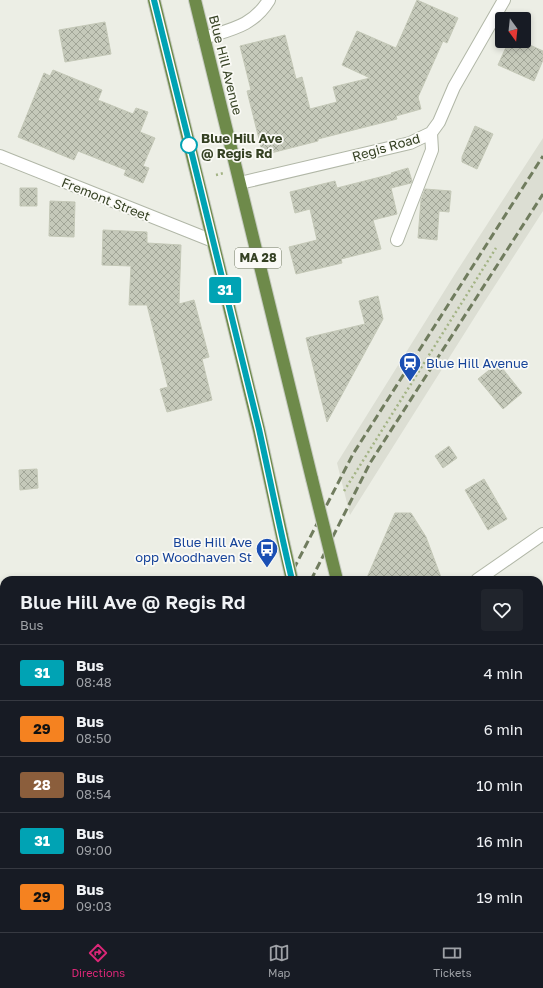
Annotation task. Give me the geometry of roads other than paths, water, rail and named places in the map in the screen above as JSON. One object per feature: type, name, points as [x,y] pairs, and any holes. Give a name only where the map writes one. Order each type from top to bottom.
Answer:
[{"type":"highway","name":"MA 28","points":[[154,0],[259,430],[291,576]]},
{"type":"highway","name":"Blue Hill Avenue","points":[[195,0],[336,576]]},
{"type":"street","points":[[204,38],[244,25],[262,10],[269,0]]},
{"type":"street","name":"Regis Road","points":[[240,183],[410,143],[431,133],[439,122],[454,87],[504,0]]},
{"type":"street","points":[[397,240],[432,150],[431,133]]},
{"type":"street","name":"Fremont Street","points":[[0,156],[213,241]]},
{"type":"street","points":[[483,576],[543,534]]},
{"type":"railway","points":[[290,576],[353,454],[543,156]]},
{"type":"railway","points":[[313,576],[370,463],[543,194]]},
{"type":"place","name":"Blue Hill Ave @ Regis Rd","points":[[189,145]]},
{"type":"place","name":"Blue Hill Avenue","points":[[410,382]]},
{"type":"place","name":"Blue Hill Ave opp Woodhaven St","points":[[267,568]]}]
